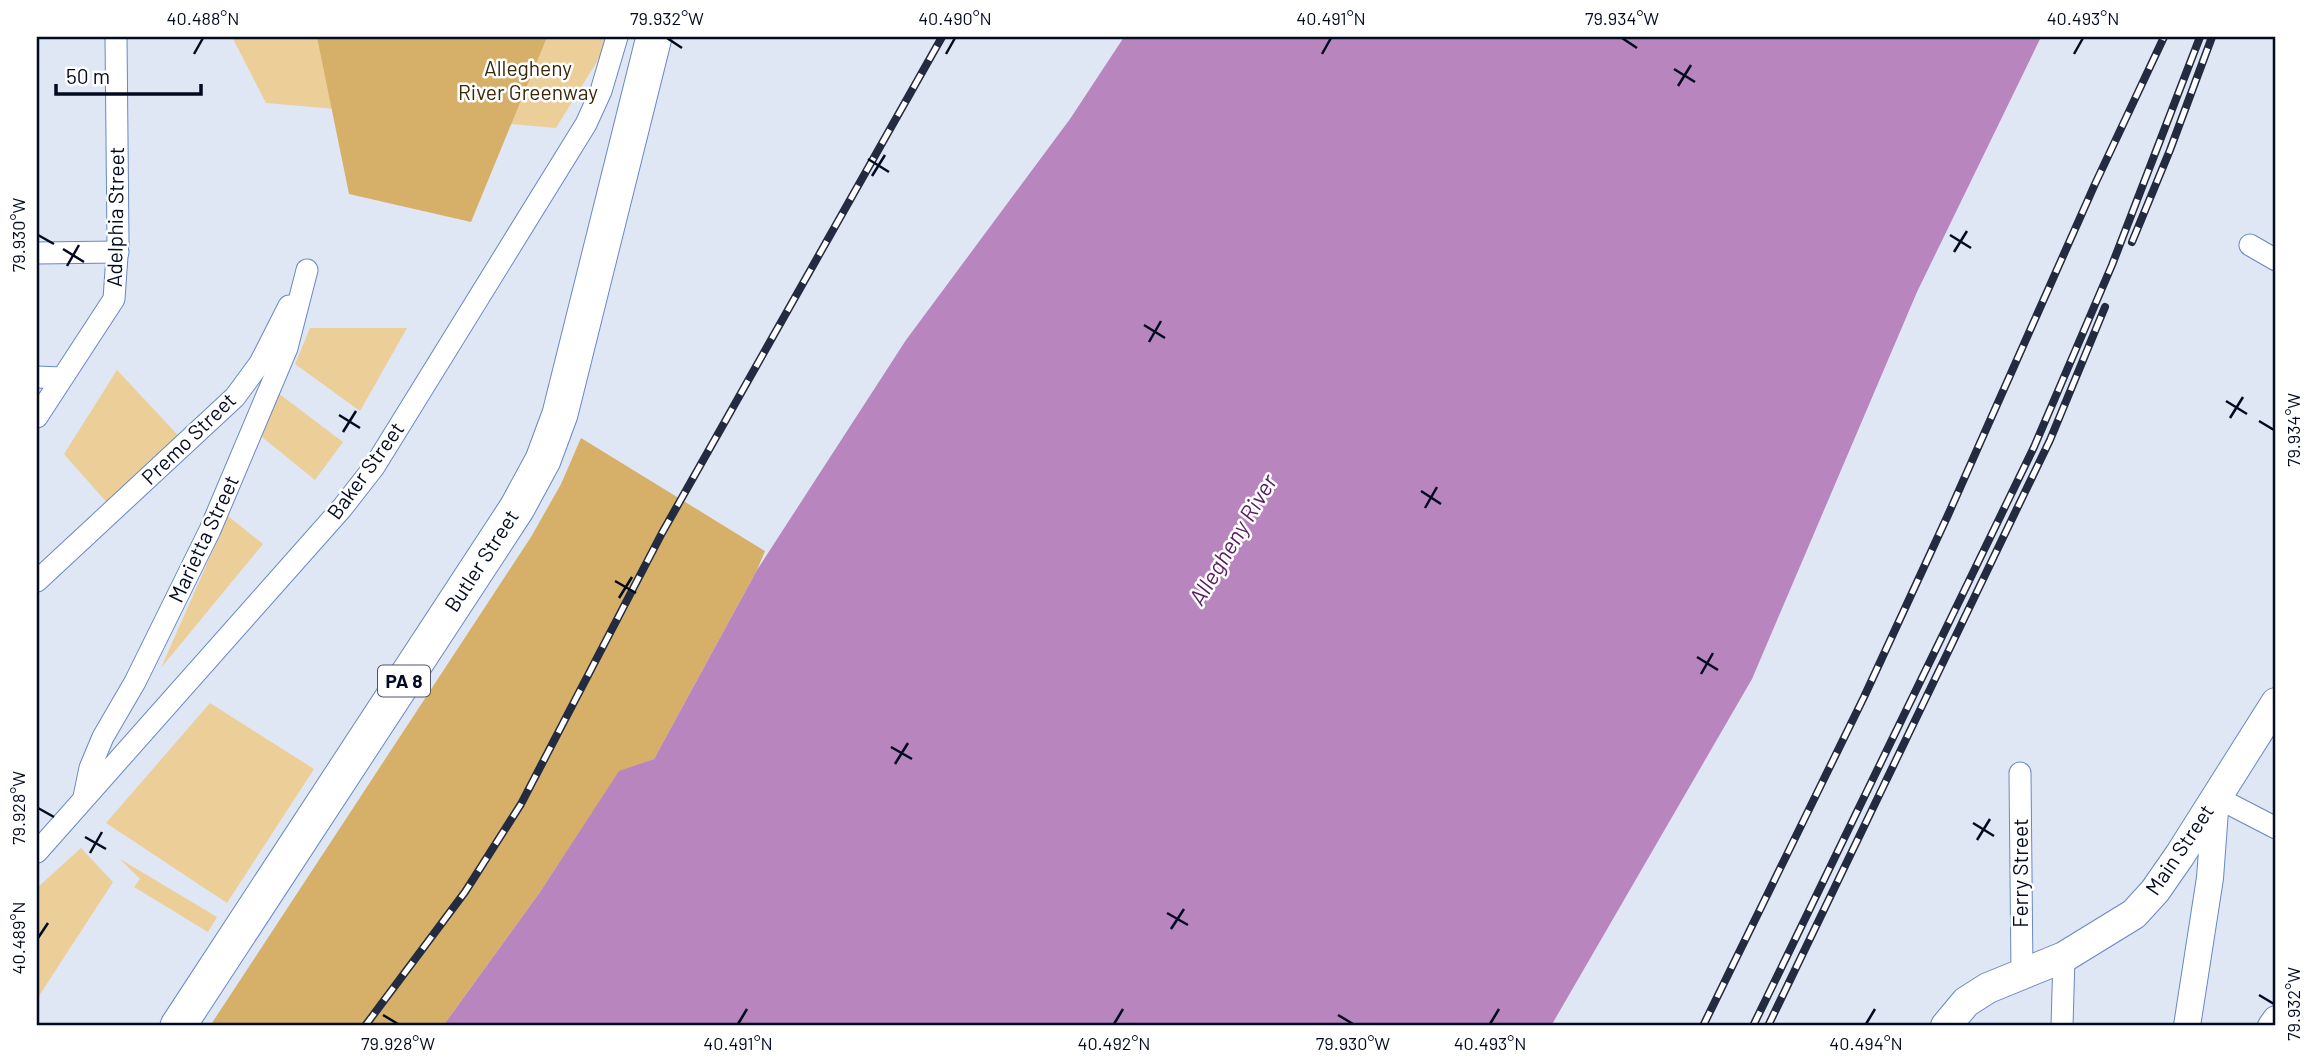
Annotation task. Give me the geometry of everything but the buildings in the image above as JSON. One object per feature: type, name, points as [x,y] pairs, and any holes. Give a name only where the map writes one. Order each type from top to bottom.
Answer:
[{"type":"highway","name":"Butler Street","points":[[178,1026],[509,520],[543,460],[567,388],[654,37]]},
{"type":"main road","name":"Main Street","points":[[1945,1026],[1966,1002],[1987,988],[2064,957],[2134,914],[2155,891],[2276,703]]},
{"type":"street","name":"Adelphia Street","points":[[37,416],[114,299],[118,252],[116,37]]},
{"type":"street","name":"Baker Street","points":[[37,852],[342,508],[374,467],[586,124],[601,91],[617,37]]},
{"type":"street","points":[[2250,245],[2276,260]]},
{"type":"street","points":[[37,253],[118,252]]},
{"type":"street","name":"Marietta Street","points":[[83,800],[90,768],[103,737],[135,682],[210,530],[288,348],[307,270]]},
{"type":"street","name":"Premo Street","points":[[37,581],[235,397],[260,363],[307,270]]},
{"type":"street","points":[[37,377],[61,378]]},
{"type":"street","name":"Ferry Street","points":[[2020,773],[2022,974]]},
{"type":"street","points":[[2187,1026],[2210,878],[2216,797],[2276,828]]},
{"type":"street","points":[[2062,1026],[2064,957]]},
{"type":"street","points":[[2271,1026],[2276,1018]]},
{"type":"green space","name":"Allegheny River Greenway","points":[[232,37],[609,37],[606,47],[556,128],[266,103]]},
{"type":"green space","points":[[317,37],[547,37],[471,222],[349,194]]},
{"type":"green space","points":[[310,328],[407,328],[360,411],[295,364]]},
{"type":"green space","points":[[117,370],[190,448],[117,514],[64,454]]},
{"type":"green space","points":[[278,393],[343,442],[315,480],[262,437]]},
{"type":"green space","points":[[581,438],[765,551],[654,759],[619,772],[540,892],[443,1026],[210,1026],[531,537],[561,484]]},
{"type":"green space","points":[[228,516],[263,544],[161,668]]},
{"type":"green space","points":[[210,703],[314,769],[227,903],[106,823]]},
{"type":"green space","points":[[81,848],[113,882],[37,999],[37,888]]},
{"type":"green space","points":[[120,859],[217,917],[208,932],[134,887],[140,879]]},
{"type":"water","name":"Allegheny River","points":[[1124,37],[2041,37],[1917,292],[1752,679],[1551,1026],[443,1026],[540,892],[619,771],[654,759],[757,570],[906,340],[1070,119]]},
{"type":"railway","points":[[365,1026],[465,892],[521,804],[662,533],[942,37]]},
{"type":"railway","points":[[1703,1026],[1864,697],[2164,37]]},
{"type":"railway","points":[[1753,1026],[2034,447],[2112,265],[2200,37]]},
{"type":"railway","points":[[2132,242],[2212,37]]},
{"type":"railway","points":[[1768,1026],[2050,440],[2105,307]]}]
